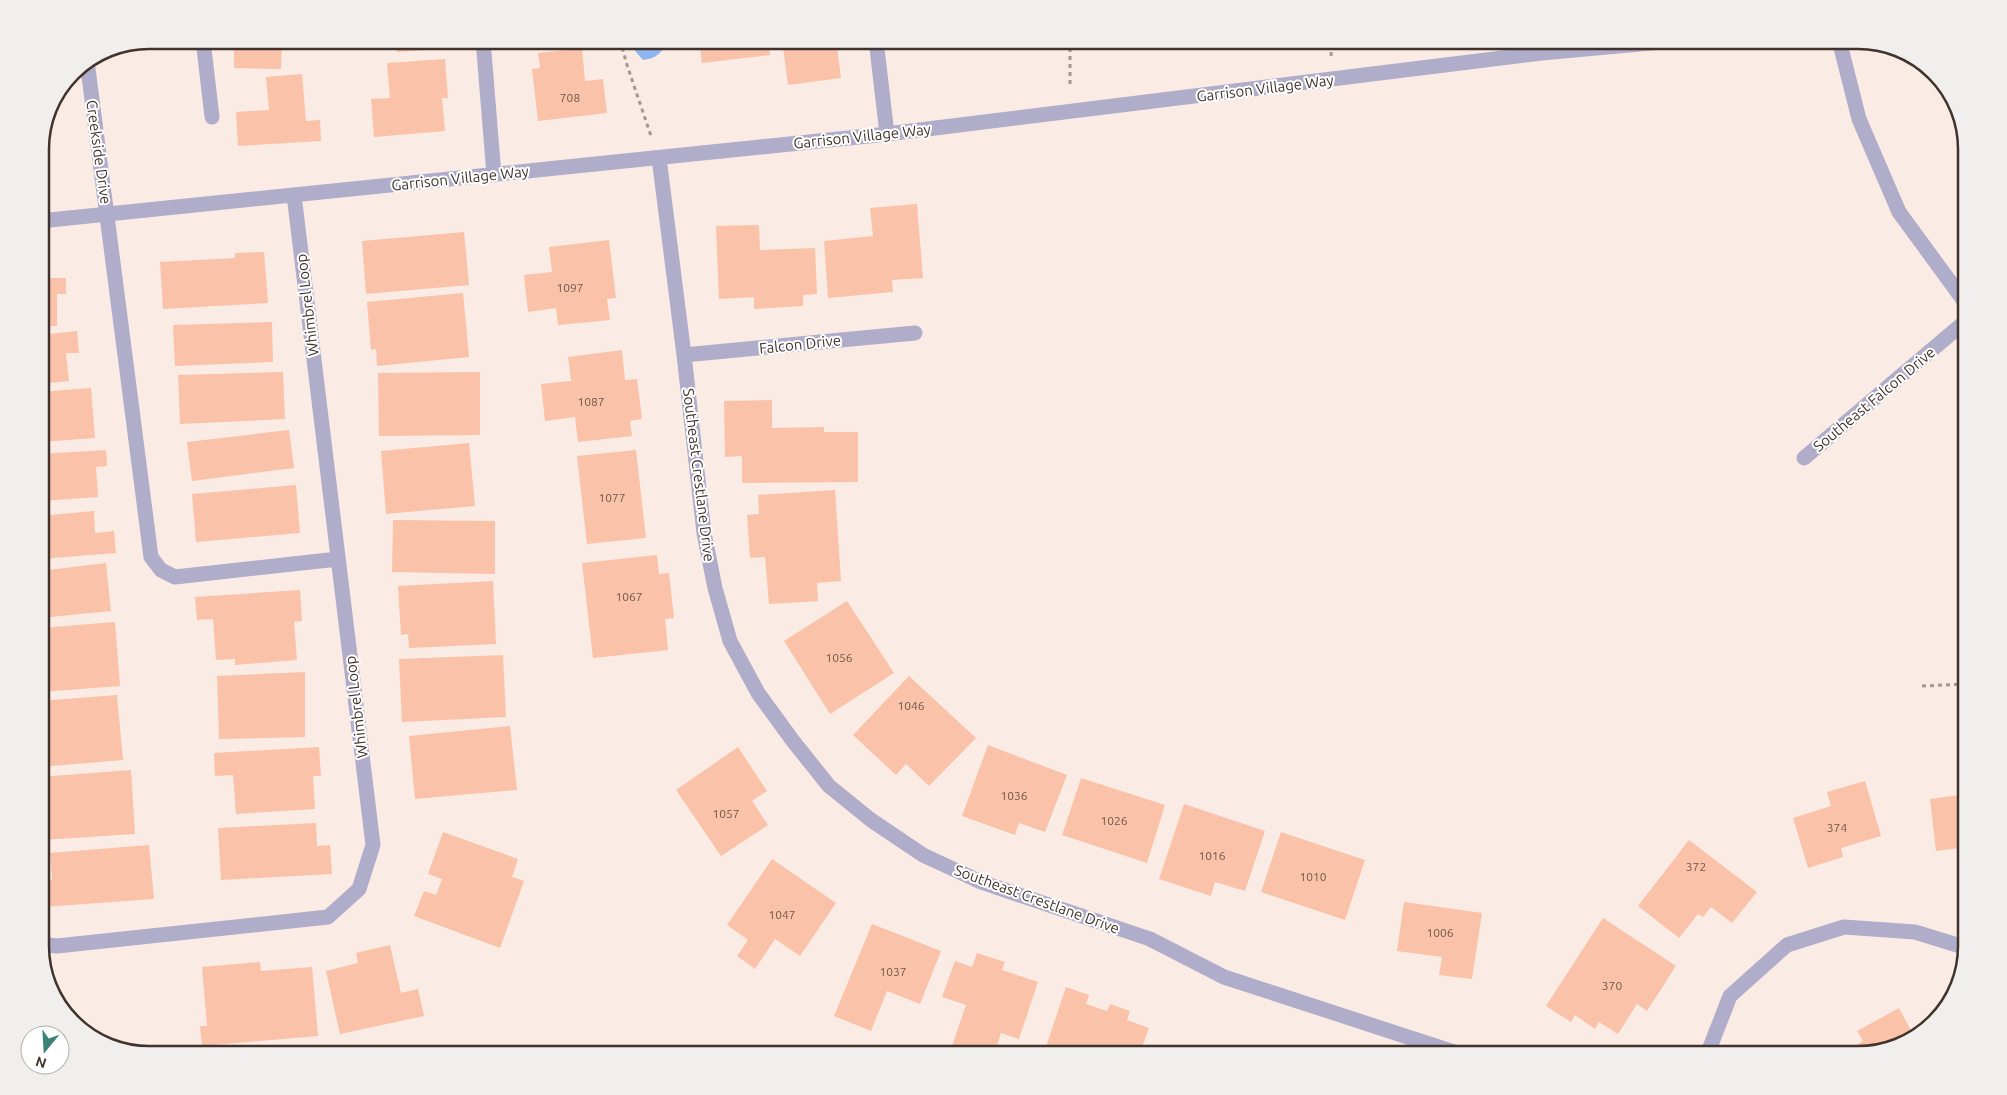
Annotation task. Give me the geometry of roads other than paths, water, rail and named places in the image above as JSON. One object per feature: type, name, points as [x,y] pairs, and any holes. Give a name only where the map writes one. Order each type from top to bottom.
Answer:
[{"type":"street","points":[[204,49],[212,117]]},
{"type":"street","points":[[484,49],[494,175]]},
{"type":"street","points":[[877,49],[886,134]]},
{"type":"street","name":"Garrison Village Way","points":[[49,220],[886,134],[1527,49]]},
{"type":"street","points":[[1841,49],[1859,119],[1899,212],[1958,293]]},
{"type":"street","name":"Creekside Drive","points":[[88,70],[151,557],[161,570],[175,577],[338,559]]},
{"type":"street","name":"Southeast Crestlane Drive","points":[[659,158],[704,533],[715,588],[730,641],[758,693],[829,786],[871,820],[923,855],[981,882],[1150,939],[1224,977],[1435,1046]]},
{"type":"street","name":"Whimbrel Loop","points":[[49,945],[57,946],[328,917],[359,889],[373,845],[294,195]]},
{"type":"street","name":"Southeast Falcon Drive","points":[[1804,458],[1958,328]]},
{"type":"street","name":"Falcon Drive","points":[[684,355],[915,333]]},
{"type":"street","points":[[1711,1046],[1730,996],[1787,945],[1844,927],[1915,932],[1958,945]]},
{"type":"water","points":[[635,49],[663,49],[652,58],[643,60]]}]
